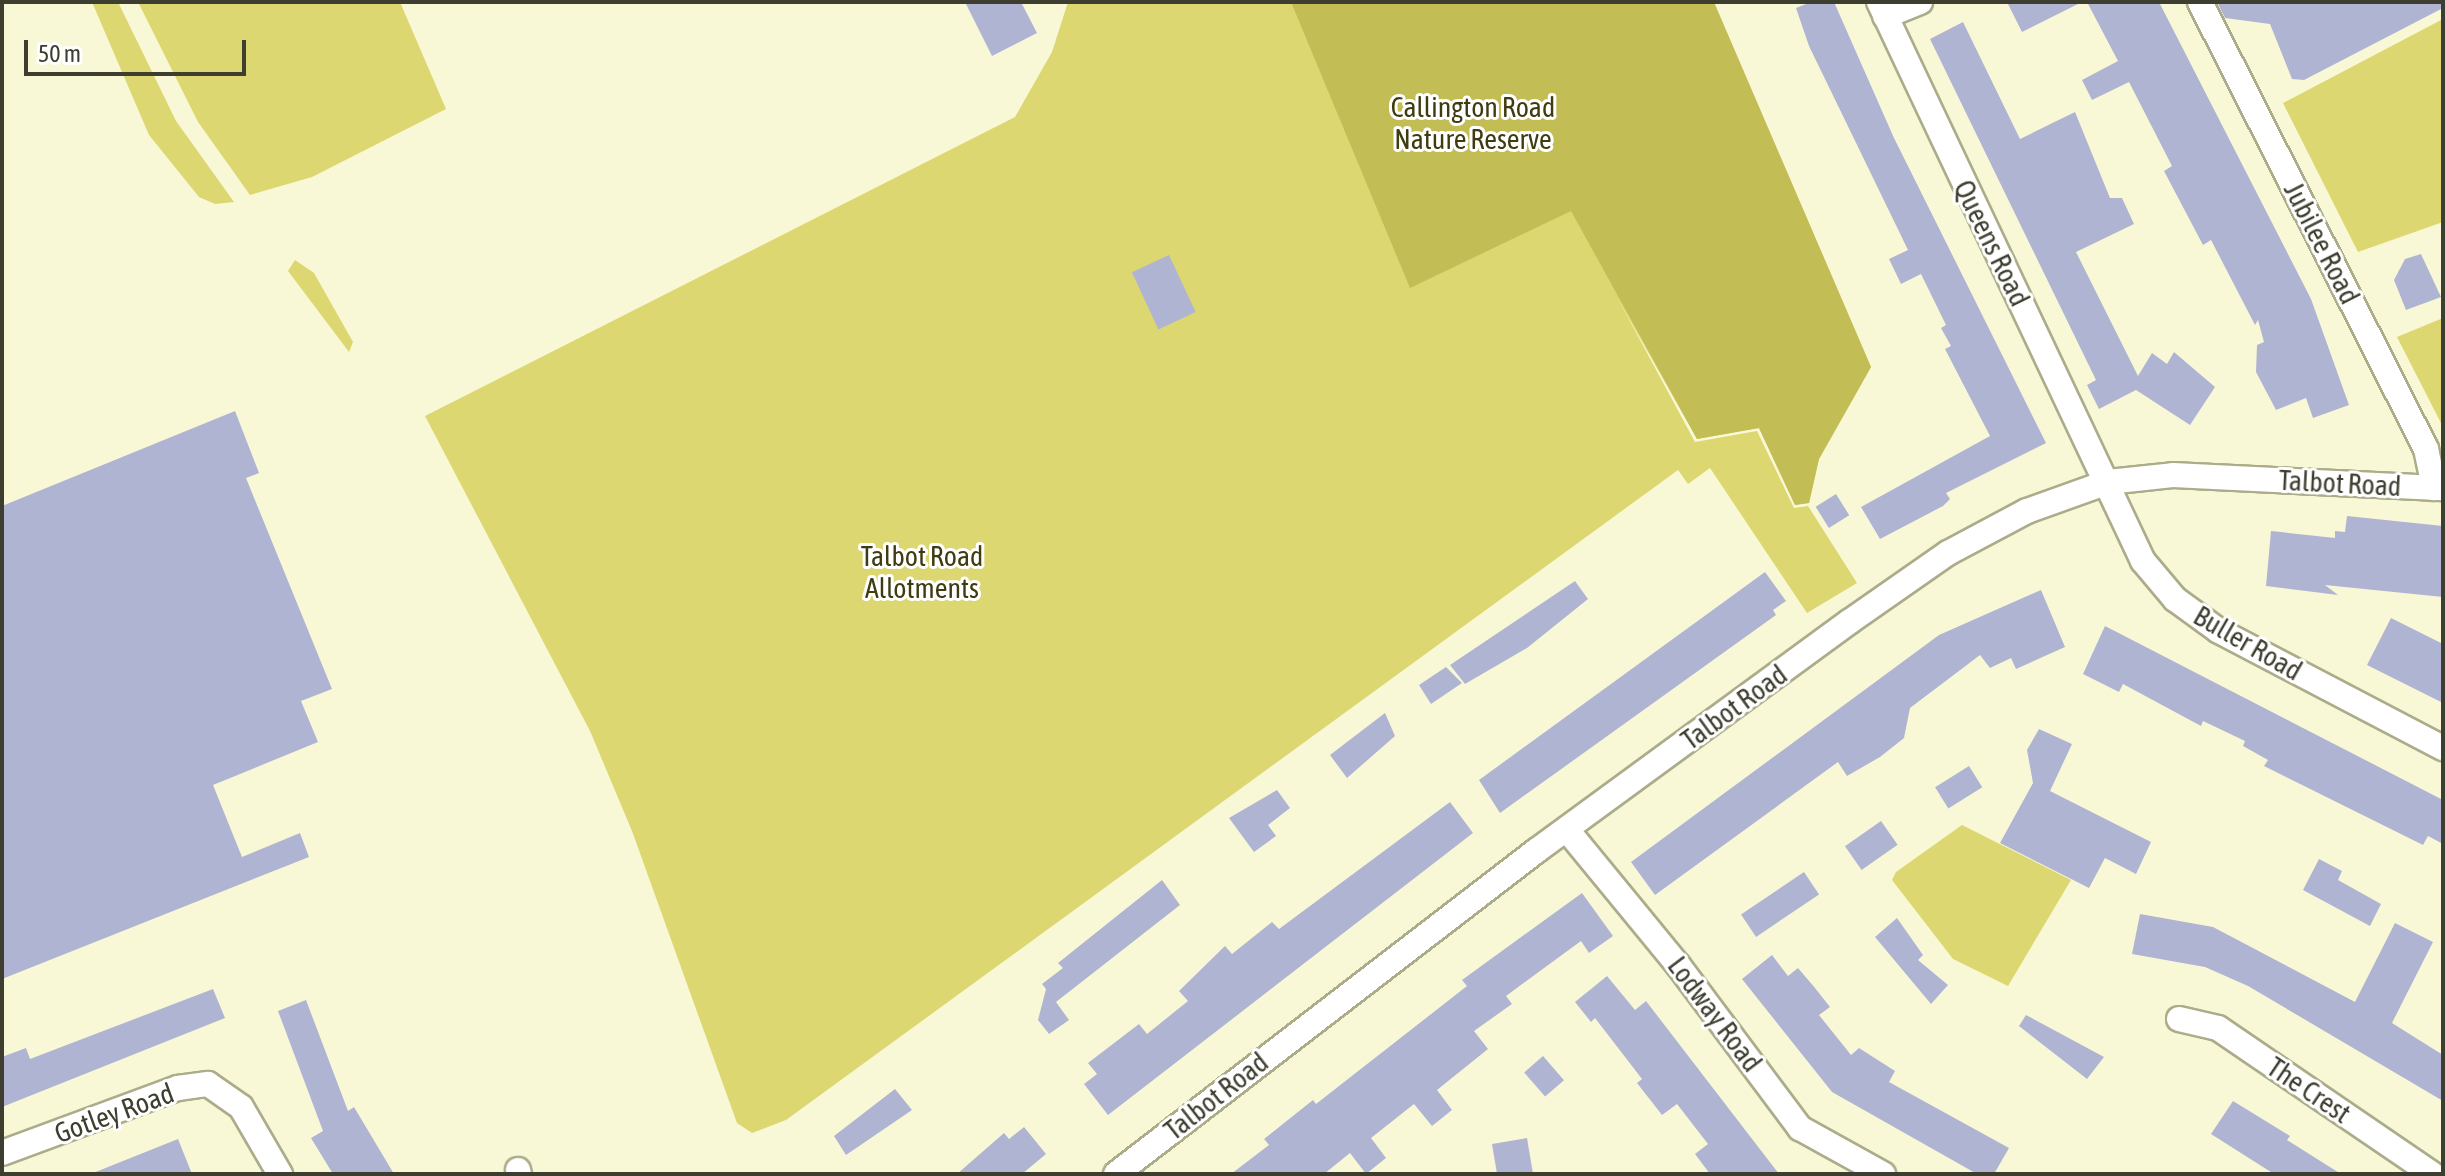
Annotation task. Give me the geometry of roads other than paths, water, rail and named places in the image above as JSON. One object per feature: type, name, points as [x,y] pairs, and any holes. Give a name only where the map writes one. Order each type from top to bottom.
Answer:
[{"type":"street","points":[[1882,9],[1920,2]]},
{"type":"street","name":"Jubilee Road","points":[[2200,2],[2426,449],[2439,488]]},
{"type":"street","name":"Queens Road","points":[[1882,9],[2108,482]]},
{"type":"street","name":"Talbot Road","points":[[1116,1174],[1567,830],[1948,553],[2027,511],[2108,482],[2173,475],[2439,488]]},
{"type":"street","name":"Buller Road","points":[[2108,482],[2143,561],[2175,599],[2219,631],[2443,748]]},
{"type":"street","name":"Lodway Road","points":[[1567,830],[1709,1007],[1800,1128],[1883,1174]]},
{"type":"street","name":"The Crest","points":[[2179,1019],[2218,1028],[2432,1174]]},
{"type":"street","name":"Gotley Road","points":[[2,1153],[178,1088],[208,1084],[241,1107],[280,1174]]},
{"type":"park label","name":"Callington Road Nature Reserve","points":[[1473,123]]},
{"type":"park label","name":"Talbot Road Allotments","points":[[922,572]]}]
